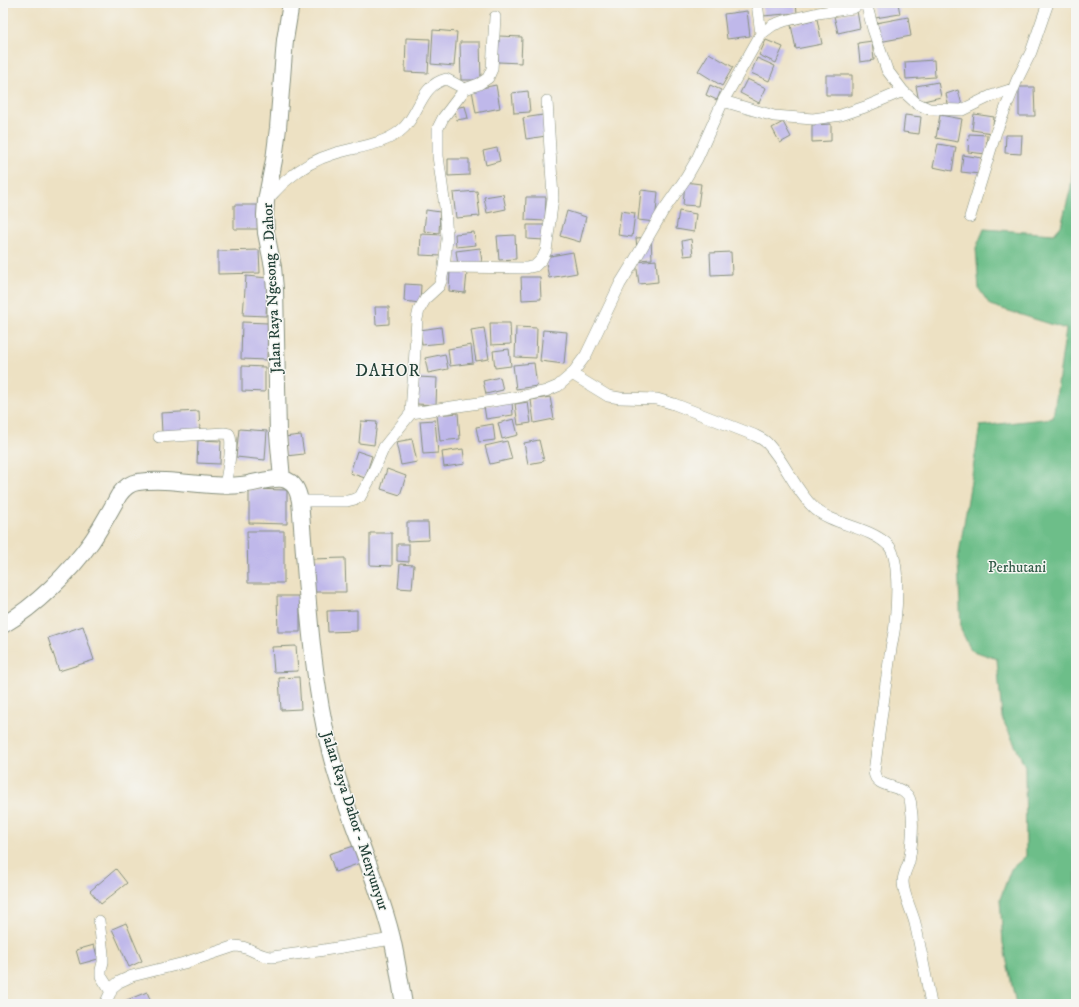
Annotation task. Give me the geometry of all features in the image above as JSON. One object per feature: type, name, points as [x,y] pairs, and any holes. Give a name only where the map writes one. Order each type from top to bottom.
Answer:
[{"type":"street","name":"Jalan Raya Ngesong - Dahor","points":[[282,479],[278,434],[275,288],[273,267],[266,233],[265,215],[266,201],[276,147],[285,40],[291,3]]},
{"type":"street","points":[[757,3],[761,34]]},
{"type":"street","points":[[411,413],[519,397],[546,391],[558,386],[572,374],[586,355],[620,284],[663,211],[697,159],[723,101],[761,34],[784,21],[818,13],[853,8],[861,3]]},
{"type":"street","points":[[866,3],[872,29],[887,70],[903,91],[916,103],[929,109],[962,110],[991,96],[1013,89]]},
{"type":"street","points":[[970,217],[996,132],[1013,89],[1031,52],[1048,3]]},
{"type":"street","points":[[300,502],[347,501],[360,497],[371,477],[384,447],[411,413],[417,319],[426,298],[441,281],[447,239],[445,207],[438,156],[438,128],[443,118],[465,89],[479,84],[488,78],[492,69],[495,17]]},
{"type":"street","points":[[266,201],[287,180],[318,160],[387,139],[399,132],[408,123],[423,96],[432,85],[439,81],[446,79],[465,89]]},
{"type":"street","points":[[723,101],[774,116],[813,120],[841,115],[865,107],[903,91]]},
{"type":"street","points":[[444,267],[526,268],[535,266],[542,259],[546,251],[553,198],[547,101]]},
{"type":"street","points":[[572,374],[608,396],[620,398],[657,399],[754,434],[766,442],[782,462],[802,493],[812,506],[821,514],[870,534],[884,541],[890,546],[895,561],[897,582],[896,623],[890,650],[874,772],[876,779],[879,782],[902,790],[906,793],[911,808],[912,830],[910,852],[903,882],[914,922],[931,1004]]},
{"type":"street","points":[[159,438],[224,432],[228,434],[231,437],[231,445],[225,486]]},
{"type":"street","points":[[3,625],[35,602],[73,566],[103,525],[123,489],[128,486],[137,482],[157,481],[216,487],[243,485],[257,481],[282,479]]},
{"type":"street","name":"Jalan Raya Dahor - Menyunyur","points":[[282,479],[289,481],[294,485],[298,491],[300,502],[313,663],[321,712],[332,760],[377,888],[392,938],[404,1004]]},
{"type":"street","points":[[99,921],[104,962],[101,976],[111,992]]},
{"type":"street","points":[[105,1004],[113,987],[119,982],[132,976],[184,963],[235,946],[242,946],[260,955],[272,957],[318,951],[392,938]]},
{"type":"green space","name":"Perhutani","points":[[1076,131],[1076,1004],[1016,1004],[1003,943],[1000,899],[1011,869],[1026,856],[1025,766],[1002,718],[997,659],[971,650],[961,630],[958,560],[980,426],[1053,418],[1066,329],[990,305],[979,289],[976,248],[984,229],[1054,234],[1061,226],[1071,187]]},
{"type":"building","points":[[762,3],[796,3],[797,13],[763,16]]},
{"type":"building","points":[[872,3],[898,3],[900,14],[875,18]]},
{"type":"building","points":[[747,11],[750,36],[727,39],[724,14]]},
{"type":"building","points":[[857,11],[860,28],[838,33],[834,16]]},
{"type":"building","points":[[908,17],[911,36],[879,42],[876,23]]},
{"type":"building","points":[[817,19],[822,44],[796,49],[791,25]]},
{"type":"building","points":[[433,30],[457,32],[454,66],[431,64]]},
{"type":"building","points":[[499,36],[522,37],[521,63],[498,62]]},
{"type":"building","points":[[406,38],[430,39],[428,73],[405,72]]},
{"type":"building","points":[[766,40],[783,47],[776,63],[759,55]]},
{"type":"building","points":[[872,41],[874,60],[860,62],[858,43]]},
{"type":"building","points":[[460,42],[480,42],[481,80],[461,80]]},
{"type":"building","points":[[709,53],[733,67],[722,86],[698,71]]},
{"type":"building","points":[[757,58],[775,66],[769,81],[751,73]]},
{"type":"building","points":[[934,60],[935,77],[906,79],[905,62]]},
{"type":"building","points":[[826,75],[852,75],[852,95],[826,95]]},
{"type":"building","points":[[747,79],[766,88],[759,103],[740,93]]},
{"type":"building","points":[[938,82],[941,97],[919,102],[916,86]]},
{"type":"building","points":[[496,85],[500,108],[476,113],[472,90]]},
{"type":"building","points":[[710,85],[721,90],[717,100],[706,95]]},
{"type":"building","points":[[1019,87],[1034,87],[1035,116],[1019,116]]},
{"type":"building","points":[[958,90],[962,105],[949,108],[946,94]]},
{"type":"building","points":[[528,91],[530,112],[514,113],[512,93]]},
{"type":"building","points":[[465,106],[468,118],[457,120],[454,108]]},
{"type":"building","points":[[974,114],[994,117],[992,133],[972,130]]},
{"type":"building","points":[[543,115],[546,136],[526,139],[523,118]]},
{"type":"building","points":[[905,115],[921,117],[919,134],[903,132]]},
{"type":"building","points":[[940,115],[962,119],[958,142],[936,138]]},
{"type":"building","points":[[783,122],[791,137],[780,143],[772,128]]},
{"type":"building","points":[[831,124],[831,141],[812,142],[812,125]]},
{"type":"building","points":[[969,134],[987,135],[986,154],[968,152]]},
{"type":"building","points":[[1006,135],[1022,135],[1021,154],[1005,153]]},
{"type":"building","points":[[938,144],[956,147],[952,171],[933,167]]},
{"type":"building","points":[[497,148],[500,161],[486,165],[483,151]]},
{"type":"building","points":[[963,155],[982,158],[980,174],[961,172]]},
{"type":"building","points":[[448,159],[469,159],[469,175],[448,176]]},
{"type":"building","points":[[685,182],[701,184],[698,206],[683,205]]},
{"type":"building","points":[[641,190],[658,192],[655,222],[638,220]]},
{"type":"building","points":[[477,191],[480,216],[456,218],[453,193]]},
{"type":"building","points":[[503,194],[506,209],[487,213],[484,197]]},
{"type":"building","points":[[526,197],[546,197],[545,221],[525,220]]},
{"type":"building","points":[[234,205],[259,205],[259,229],[234,229]]},
{"type":"building","points":[[426,210],[440,212],[439,233],[424,231]]},
{"type":"building","points":[[567,211],[586,217],[580,242],[560,236]]},
{"type":"building","points":[[621,211],[635,213],[632,237],[618,235]]},
{"type":"building","points":[[679,211],[696,214],[694,232],[676,229]]},
{"type":"building","points":[[527,225],[545,225],[544,240],[527,239]]},
{"type":"building","points":[[474,232],[476,245],[456,247],[455,234]]},
{"type":"building","points":[[421,234],[442,235],[441,256],[420,255]]},
{"type":"building","points":[[515,235],[516,259],[499,260],[497,236]]},
{"type":"building","points":[[651,237],[652,259],[638,260],[636,238]]},
{"type":"building","points":[[691,239],[693,255],[684,256],[682,241]]},
{"type":"building","points":[[480,248],[482,262],[458,265],[456,251]]},
{"type":"building","points":[[259,250],[260,273],[218,274],[218,251]]},
{"type":"building","points":[[573,252],[577,273],[549,278],[545,257]]},
{"type":"building","points":[[731,252],[732,274],[711,275],[710,253]]},
{"type":"building","points":[[656,260],[658,282],[639,284],[636,262]]},
{"type":"building","points":[[450,271],[467,273],[465,293],[449,291]]},
{"type":"building","points":[[246,276],[268,278],[266,316],[243,315]]},
{"type":"building","points":[[521,277],[540,277],[541,299],[522,300]]},
{"type":"building","points":[[405,284],[421,285],[420,303],[404,301]]},
{"type":"building","points":[[375,307],[389,307],[389,324],[376,325]]},
{"type":"building","points":[[242,322],[268,323],[267,360],[241,359]]},
{"type":"building","points":[[490,323],[510,323],[511,344],[491,345]]},
{"type":"building","points":[[441,327],[443,343],[422,345],[420,330]]},
{"type":"building","points":[[516,327],[537,328],[536,358],[515,357]]},
{"type":"building","points":[[484,328],[489,359],[476,361],[471,330]]},
{"type":"building","points":[[543,330],[567,332],[564,364],[540,361]]},
{"type":"building","points":[[471,345],[473,363],[450,366],[448,349]]},
{"type":"building","points":[[509,349],[511,366],[495,368],[493,351]]},
{"type":"building","points":[[445,354],[448,369],[428,373],[425,358]]},
{"type":"building","points":[[534,363],[537,386],[516,389],[513,365]]},
{"type":"building","points":[[242,366],[265,367],[265,392],[242,391]]},
{"type":"building","points":[[418,377],[437,378],[436,405],[417,404]]},
{"type":"building","points":[[500,377],[503,390],[486,394],[483,381]]},
{"type":"building","points":[[550,397],[554,419],[534,423],[531,400]]},
{"type":"building","points":[[512,402],[513,415],[486,419],[484,406]]},
{"type":"building","points":[[528,402],[531,423],[518,425],[515,404]]},
{"type":"building","points":[[199,411],[200,431],[162,433],[161,413]]},
{"type":"building","points":[[458,413],[460,439],[440,441],[437,415]]},
{"type":"building","points":[[514,419],[518,435],[502,439],[498,423]]},
{"type":"building","points":[[435,420],[438,453],[423,454],[420,421]]},
{"type":"building","points":[[361,421],[377,422],[374,445],[359,443]]},
{"type":"building","points":[[493,424],[495,440],[479,442],[476,427]]},
{"type":"building","points":[[239,429],[267,431],[265,460],[236,457]]},
{"type":"building","points":[[301,435],[304,454],[286,456],[284,437]]},
{"type":"building","points":[[412,439],[417,462],[401,465],[396,442]]},
{"type":"building","points":[[198,440],[221,441],[220,464],[197,463]]},
{"type":"building","points":[[539,440],[544,461],[528,464],[524,443]]},
{"type":"building","points":[[507,441],[512,459],[490,464],[485,446]]},
{"type":"building","points":[[463,449],[465,464],[444,467],[442,452]]},
{"type":"building","points":[[357,451],[372,456],[365,478],[350,473]]},
{"type":"building","points":[[387,469],[406,476],[400,495],[381,489]]},
{"type":"building","points":[[249,489],[287,490],[287,524],[249,523]]},
{"type":"building","points":[[407,522],[428,522],[429,540],[407,541]]},
{"type":"building","points":[[247,531],[284,531],[284,583],[248,583]]},
{"type":"building","points":[[370,533],[392,533],[392,566],[370,565]]},
{"type":"building","points":[[397,544],[409,544],[409,562],[397,561]]},
{"type":"building","points":[[345,558],[346,592],[312,592],[311,559]]},
{"type":"building","points":[[400,564],[414,565],[412,589],[398,588]]},
{"type":"building","points":[[277,596],[300,596],[300,632],[278,632]]},
{"type":"building","points":[[357,610],[357,631],[328,632],[327,611]]},
{"type":"building","points":[[83,626],[94,660],[59,671],[48,638]]},
{"type":"building","points":[[296,646],[298,671],[274,672],[272,647]]},
{"type":"building","points":[[299,677],[301,709],[281,710],[279,678]]},
{"type":"building","points":[[357,845],[363,862],[335,872],[329,854]]},
{"type":"building","points":[[116,869],[127,883],[101,904],[90,891]]},
{"type":"building","points":[[126,923],[142,961],[129,967],[112,929]]},
{"type":"building","points":[[94,945],[98,959],[80,964],[76,950]]},
{"type":"building","points":[[147,992],[152,1004],[123,1004],[122,1002]]},
{"type":"district","name":"DAHOR","points":[[388,371]]}]
